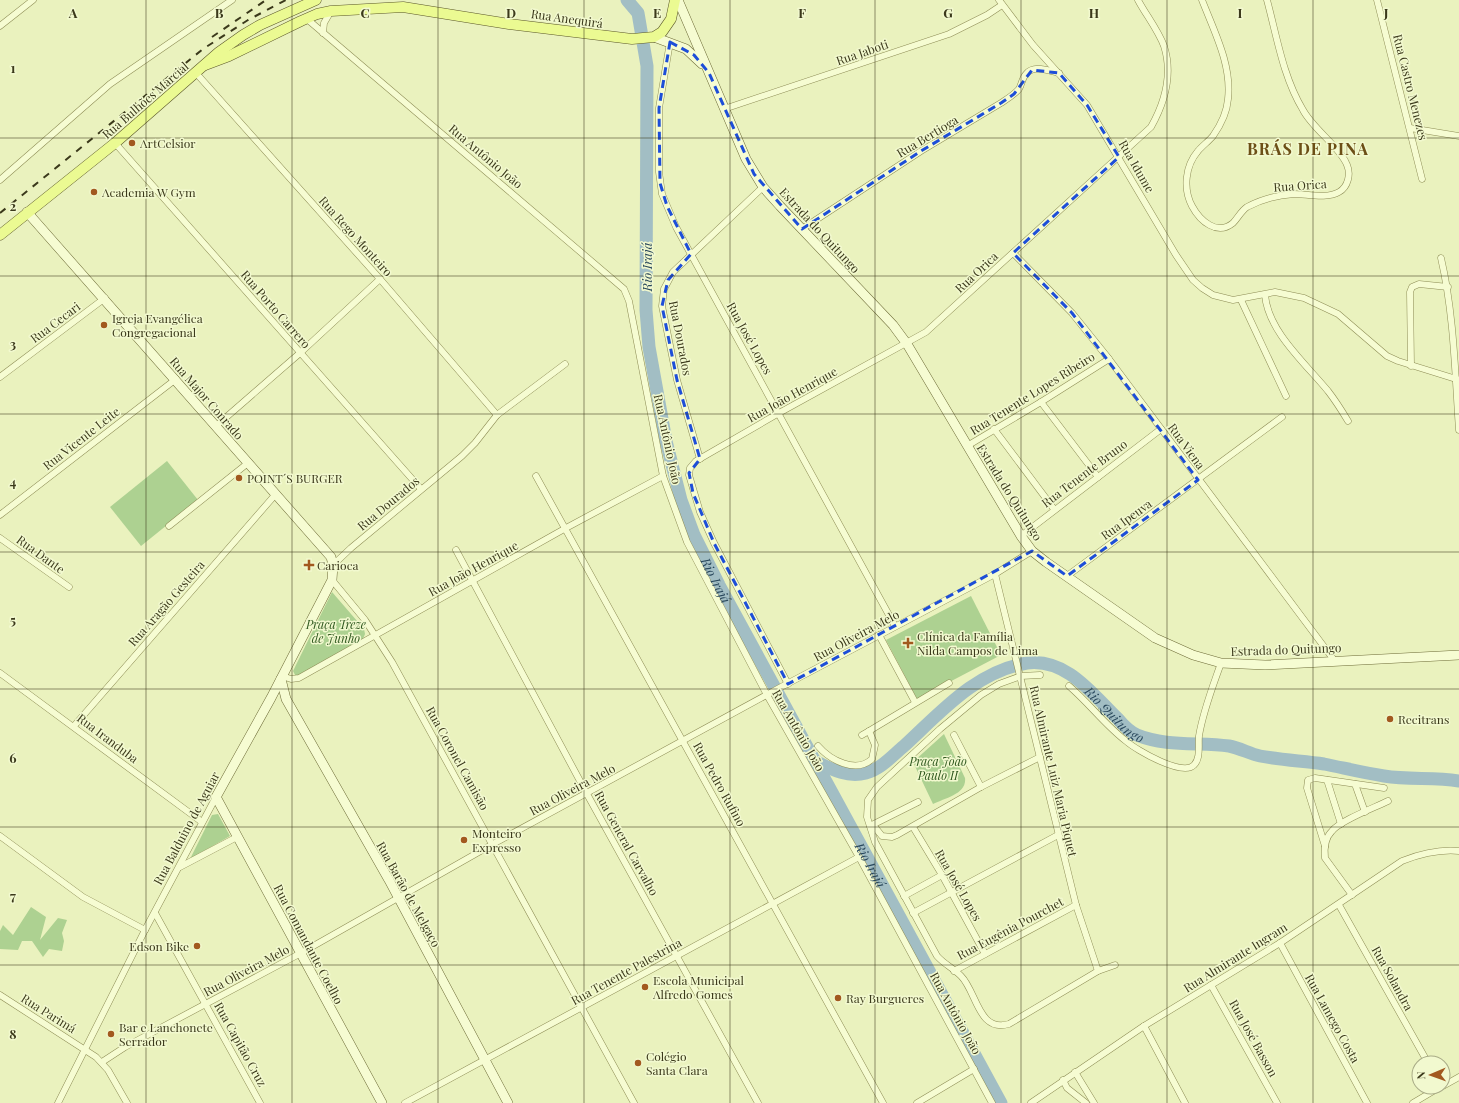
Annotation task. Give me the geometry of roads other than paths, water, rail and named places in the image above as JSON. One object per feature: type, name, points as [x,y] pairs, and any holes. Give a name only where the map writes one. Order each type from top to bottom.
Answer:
[{"type":"main road","name":"Rua Bulhões Marcial","points":[[0,235],[115,143],[205,65],[243,35],[260,25],[316,0]]},
{"type":"main road","points":[[393,0],[403,7]]},
{"type":"main road","points":[[651,37],[662,32],[671,20],[674,0]]},
{"type":"main road","name":"Rua Anequirá","points":[[205,65],[229,56],[307,19],[331,11],[403,7],[509,24],[609,37],[651,37]]},
{"type":"street","points":[[0,26],[33,0]]},
{"type":"street","points":[[0,180],[110,84],[232,0]]},
{"type":"street","name":"Estrada do Quitungo","points":[[678,0],[746,159],[763,187],[893,325],[907,344],[1021,536],[1032,551],[1155,638],[1193,655],[1221,663],[1265,664],[1459,655]]},
{"type":"street","name":"Rua Orica","points":[[907,344],[926,332],[1151,127],[1160,111],[1167,79],[1164,46],[1138,0]]},
{"type":"street","name":"Rua Orica","points":[[1202,0],[1225,63],[1229,82],[1228,100],[1223,117],[1213,136],[1197,152],[1190,164],[1186,179],[1187,192],[1192,206],[1202,219],[1211,227],[1218,229],[1233,223],[1245,209],[1266,199],[1294,194],[1330,195],[1338,193],[1344,188],[1347,182],[1348,166],[1344,158],[1311,122],[1296,97],[1290,83],[1268,0]]},
{"type":"street","name":"Rua Castro Menezes","points":[[1377,0],[1422,179]]},
{"type":"street","name":"Rua Idume","points":[[1000,2],[1033,45],[1087,105],[1192,280],[1213,295],[1223,298],[1241,300],[1276,292],[1304,298],[1338,314],[1387,356],[1411,366]]},
{"type":"street","name":"Rua Jaboti","points":[[724,110],[949,34],[987,15],[1000,2]]},
{"type":"street","points":[[324,33],[324,23],[331,11]]},
{"type":"street","name":"Rua Antônio João","points":[[307,19],[621,284],[628,294],[663,476],[687,542],[768,695],[859,857],[992,1103]]},
{"type":"street","name":"Estrada do Quitungo","points":[[651,37],[670,42],[694,55],[708,73]]},
{"type":"street","name":"Rua José Lopes","points":[[670,42],[659,108],[660,184],[666,206],[895,626]]},
{"type":"street","name":"Rua Bertioga","points":[[802,229],[921,151],[1001,103],[1014,94],[1019,88],[1026,74],[1032,70],[1039,69],[1059,74]]},
{"type":"street","name":"Rua Rego Monteiro","points":[[196,73],[380,279],[497,415]]},
{"type":"street","points":[[1410,128],[1459,136]]},
{"type":"street","name":"Rua Porto Carrero","points":[[115,143],[421,489]]},
{"type":"street","name":"Rua Dourados","points":[[700,459],[677,380],[662,306],[663,293],[673,272],[763,187]]},
{"type":"street","name":"Rua Major Conrado","points":[[27,212],[105,298],[275,494],[326,550],[333,565]]},
{"type":"street","name":"Rua Viena","points":[[1013,253],[1072,313],[1109,359],[1334,660]]},
{"type":"street","points":[[1441,258],[1448,287],[1457,380],[1459,430]]},
{"type":"street","points":[[216,426],[300,353],[380,279]]},
{"type":"street","points":[[1448,287],[1419,284],[1412,287],[1410,292],[1411,366],[1457,380]]},
{"type":"street","points":[[1265,295],[1266,306],[1271,320],[1291,347],[1329,392],[1348,421]]},
{"type":"street","name":"Rua Cecari","points":[[0,377],[105,298]]},
{"type":"street","points":[[1241,300],[1286,396]]},
{"type":"street","name":"Rua João Henrique","points":[[690,468],[700,459],[779,413],[907,344]]},
{"type":"street","name":"Rua Tenente Lopes Ribeiro","points":[[967,446],[1109,359]]},
{"type":"street","name":"Rua Dourados","points":[[333,565],[468,450],[497,415],[565,364]]},
{"type":"street","name":"Rua Vicente Leite","points":[[0,515],[176,379]]},
{"type":"street","points":[[1041,402],[1098,477]]},
{"type":"street","name":"Rua Ipeuva","points":[[1067,576],[1282,417]]},
{"type":"street","points":[[994,429],[1054,509]]},
{"type":"street","name":"Rua Tenente Bruno","points":[[1021,536],[1054,509],[1161,429]]},
{"type":"street","points":[[169,526],[248,463]]},
{"type":"street","name":"Rua Antônio João","points":[[690,468],[689,476],[693,493],[712,537],[785,685]]},
{"type":"street","name":"Rua Pedro Rufino","points":[[536,476],[883,1103]]},
{"type":"street","name":"Rua João Henrique","points":[[294,679],[299,678],[376,636],[566,528],[663,476]]},
{"type":"street","name":"Rua Aragão Gesteira","points":[[74,726],[275,494]]},
{"type":"street","name":"Rua Dante","points":[[0,538],[69,587]]},
{"type":"street","name":"Rua General Carvalho","points":[[456,550],[587,794],[758,1103]]},
{"type":"street","name":"Rua Oliveira Melo","points":[[102,1062],[301,953],[493,844],[879,634],[995,574],[1032,551]]},
{"type":"street","name":"Rua Balduino de Aguiar","points":[[58,1103],[86,1050],[145,930],[180,867],[202,822],[282,678],[332,580],[333,565]]},
{"type":"street","name":"Rua Almirante Luiz Maria Piquet","points":[[995,574],[1076,905],[1098,971]]},
{"type":"street","name":"Rua Coronel Camisão","points":[[332,580],[376,636],[493,844],[634,1103]]},
{"type":"street","points":[[879,634],[915,702]]},
{"type":"street","points":[[1069,686],[1126,741],[1141,751],[1178,768],[1188,769],[1194,765],[1198,758],[1199,736],[1214,681],[1221,663]]},
{"type":"street","name":"Rua Iranduba","points":[[0,673],[74,726],[202,822]]},
{"type":"street","name":"Rua Antônio João","points":[[1040,675],[1020,673],[981,695],[940,729],[877,787],[868,800],[867,813],[871,826],[904,896],[937,956],[964,981],[980,1012],[989,1023],[996,1026],[1009,1024],[1098,971]]},
{"type":"street","points":[[282,678],[294,679]]},
{"type":"street","name":"Rua Barão de Melgaço","points":[[282,678],[286,698],[398,898],[508,1103]]},
{"type":"street","points":[[271,698],[286,698],[286,687],[294,679]]},
{"type":"street","points":[[862,735],[949,683]]},
{"type":"street","name":"Rua Antônio João","points":[[818,746],[824,753],[840,762],[850,765],[862,764],[872,759],[875,750],[875,741],[870,731]]},
{"type":"street","points":[[954,735],[981,787]]},
{"type":"street","points":[[918,802],[871,826],[878,833],[886,837],[892,837],[981,787],[1040,757]]},
{"type":"street","points":[[1352,895],[1327,863],[1325,858],[1325,846],[1307,783],[1311,779],[1328,780],[1384,788]]},
{"type":"street","points":[[1328,780],[1340,824]]},
{"type":"street","points":[[1354,784],[1365,812]]},
{"type":"street","name":"Rua Comandante Coelho","points":[[216,797],[382,1103]]},
{"type":"street","points":[[1325,846],[1329,835],[1340,824],[1388,801]]},
{"type":"street","name":"Rua José Lopes","points":[[912,827],[942,875],[985,954]]},
{"type":"street","points":[[913,913],[951,891],[1058,835]]},
{"type":"street","points":[[0,836],[83,897],[145,930]]},
{"type":"street","points":[[180,867],[237,837]]},
{"type":"street","name":"Rua Almirante Ingram","points":[[1031,1103],[1144,1026],[1280,943],[1339,905],[1402,861],[1435,851],[1459,851]]},
{"type":"street","name":"Rua Tenente Palestrina","points":[[405,1103],[677,955],[773,905],[859,857]]},
{"type":"street","points":[[904,896],[942,875]]},
{"type":"street","name":"Rua Eugênia Pourchet","points":[[954,971],[1076,905]]},
{"type":"street","name":"Rua Solandra","points":[[1339,905],[1423,1055]]},
{"type":"street","name":"Rua Capitão Cruz","points":[[154,913],[260,1103]]},
{"type":"street","name":"Rua Lamego Costa","points":[[1280,943],[1367,1103]]},
{"type":"street","points":[[1098,971],[1115,965]]},
{"type":"street","name":"Rua José Basson","points":[[1211,985],[1277,1103]]},
{"type":"street","name":"Rua Parimá","points":[[0,996],[86,1050],[102,1062]]},
{"type":"street","points":[[1144,1026],[1185,1103]]},
{"type":"street","points":[[102,1062],[127,1103]]},
{"type":"street","points":[[917,1103],[974,1069]]},
{"type":"street","points":[[1075,1072],[1094,1103]]},
{"type":"street","points":[[1063,1080],[1067,1088],[1086,1103]]},
{"type":"street","points":[[1413,1103],[1426,1095]]},
{"type":"waterway","name":"Rio Irajá","points":[[627,0],[638,13],[647,66],[646,310],[649,347],[666,441],[681,500],[694,535],[719,585],[1001,1103]]},
{"type":"waterway","name":"Rio Quitungo","points":[[815,761],[833,770],[846,774],[859,774],[871,771],[877,768],[904,746],[945,707],[975,684],[991,675],[1009,668],[1027,663],[1041,663],[1055,666],[1067,672],[1089,689],[1134,734],[1148,739],[1171,743],[1229,746],[1260,756],[1324,764],[1384,776],[1459,781]]},
{"type":"railway","points":[[212,37],[266,0]]},
{"type":"railway","points":[[0,213],[203,49],[248,20],[286,0]]},
{"type":"place","name":"ArtCelsior","points":[[132,143]]},
{"type":"place","name":"Academia W Gym","points":[[94,192]]},
{"type":"place","name":"Igreja Evangélica Congregacional","points":[[104,325]]},
{"type":"place","name":"POINT´S BURGER","points":[[239,478]]},
{"type":"place","name":"Carioca","points":[[309,565]]},
{"type":"place","name":"Clínica da Família Nilda Campos de Lima","points":[[908,643]]},
{"type":"place","name":"Recitrans","points":[[1390,719]]},
{"type":"place","name":"Monteiro Expresso","points":[[464,840]]},
{"type":"place","name":"Edson Bike","points":[[197,946]]},
{"type":"place","name":"Escola Municipal Alfredo Gomes","points":[[645,987]]},
{"type":"place","name":"Ray Burgueres","points":[[838,998]]},
{"type":"place","name":"Bar e Lanchonete Serrador","points":[[111,1034]]},
{"type":"place","name":"Colégio Santa Clara","points":[[638,1063]]},
{"type":"district","name":"BRÁS DE PINA","points":[[1308,148]]},
{"type":"park label","name":"Praça Treze de Junho","points":[[336,631]]},
{"type":"park label","name":"Praça João Paulo II","points":[[938,768]]}]
